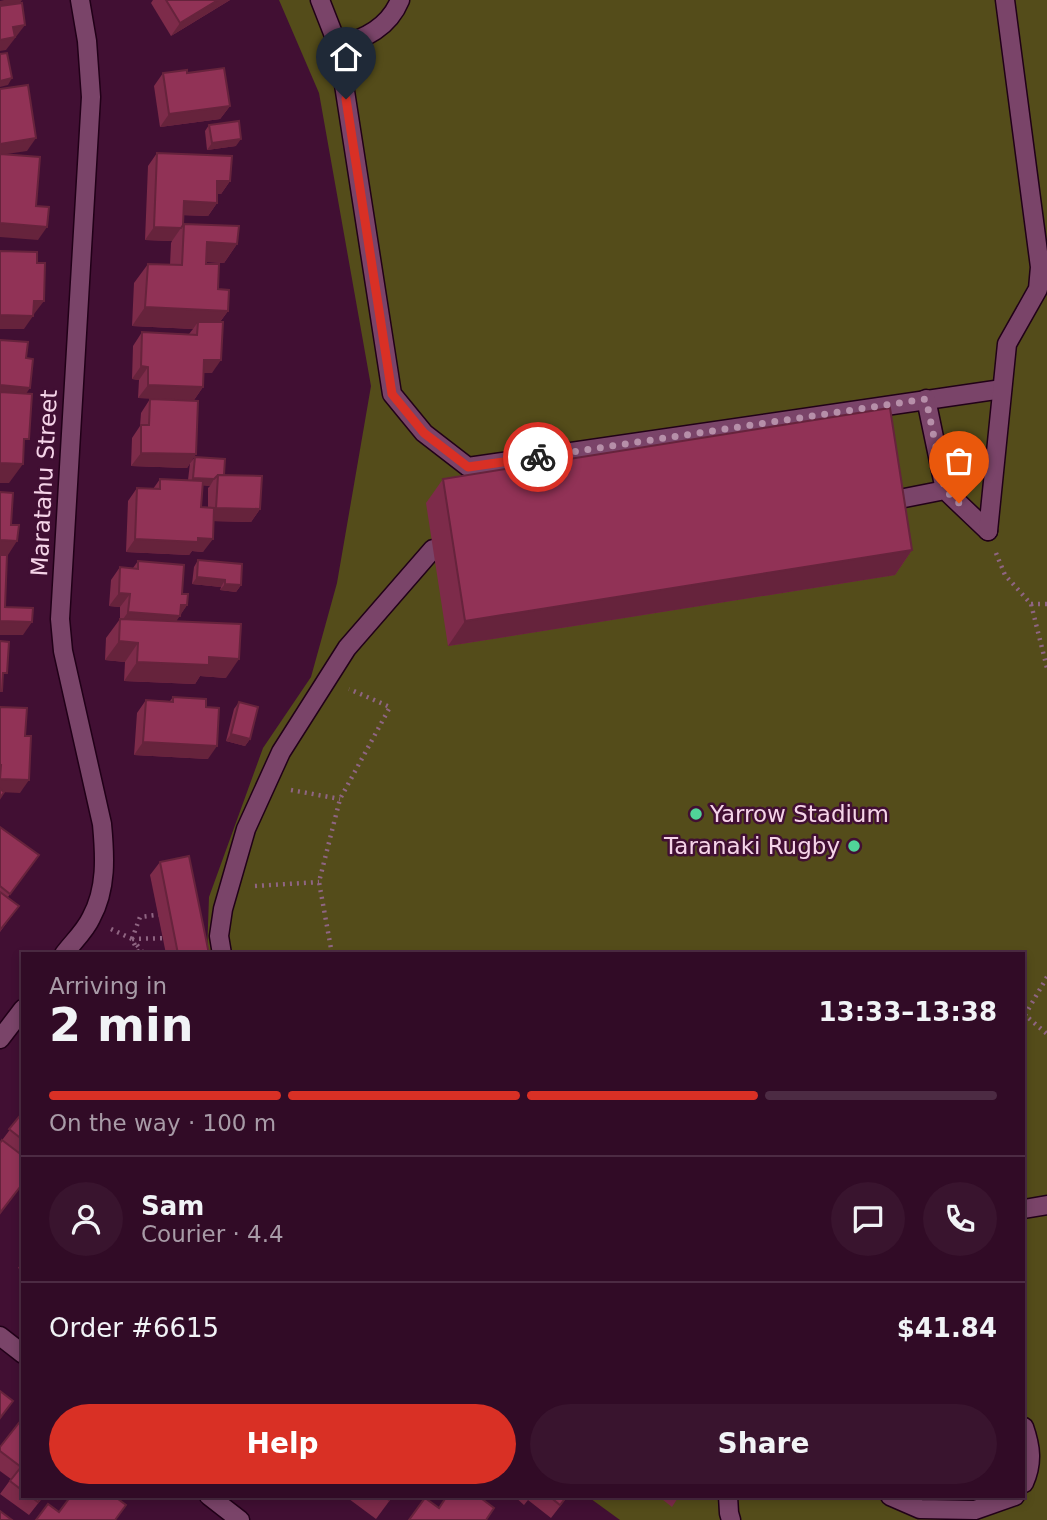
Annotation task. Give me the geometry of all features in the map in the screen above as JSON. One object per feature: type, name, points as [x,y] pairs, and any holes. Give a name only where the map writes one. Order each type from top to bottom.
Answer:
[{"type":"street","name":"Maratahu Street","points":[[71,952],[91,919],[102,890],[104,853],[103,834],[63,651],[60,619],[91,97],[87,41],[80,0]]},
{"type":"street","points":[[320,0],[338,46],[392,394],[424,433],[468,467],[1002,389]]},
{"type":"street","points":[[338,46],[373,33],[387,21],[400,0]]},
{"type":"street","points":[[988,531],[1007,344],[1038,289],[1040,267],[1005,0]]},
{"type":"street","points":[[926,399],[945,490],[988,531]]},
{"type":"street","points":[[884,502],[945,490]]},
{"type":"street","points":[[220,945],[230,887],[246,828],[281,752],[347,648],[433,550]]},
{"type":"street","points":[[0,1039],[21,1012]]},
{"type":"street","points":[[1025,1209],[1047,1205]]},
{"type":"street","points":[[0,1336],[21,1352]]},
{"type":"street","points":[[1025,1430],[1031,1460],[1025,1480]]},
{"type":"street","points":[[212,1498],[240,1520]]},
{"type":"street","points":[[728,1498],[731,1520]]},
{"type":"street","points":[[894,1498],[920,1510],[975,1510],[1009,1498]]},
{"type":"path","points":[[988,531],[1005,575],[1031,604],[1047,668]]},
{"type":"path","points":[[1031,604],[1047,604]]},
{"type":"path","points":[[327,679],[390,707],[340,799],[319,882],[332,952]]},
{"type":"path","points":[[266,785],[340,799]]},
{"type":"path","points":[[230,887],[319,882]]},
{"type":"path","points":[[132,939],[140,916],[168,914]]},
{"type":"path","points":[[91,919],[132,939],[220,945]]},
{"type":"path","points":[[132,939],[141,952]]},
{"type":"path","points":[[1047,977],[1025,1015],[1047,1034]]},
{"type":"shaded area","points":[[279,0],[1047,0],[1047,1520],[620,1520],[590,1498],[1025,1498],[1025,952],[207,952],[209,897],[263,748],[311,677],[337,583],[371,386],[319,93]]},
{"type":"building","points":[[166,0],[218,0],[180,23]]},
{"type":"building","points":[[22,3],[25,25],[13,27],[15,37],[0,40],[0,6]]},
{"type":"building","points":[[7,53],[12,78],[0,81],[0,54]]},
{"type":"building","points":[[224,68],[230,106],[169,114],[163,73]]},
{"type":"building","points":[[28,85],[36,138],[0,144],[0,89]]},
{"type":"building","points":[[239,121],[241,139],[212,143],[209,125]]},
{"type":"building","points":[[157,153],[232,156],[230,181],[217,181],[217,203],[184,201],[181,228],[154,227]]},
{"type":"building","points":[[0,154],[40,157],[36,206],[49,207],[47,227],[0,223]]},
{"type":"building","points":[[184,224],[239,226],[237,244],[207,242],[206,264],[219,264],[218,289],[229,290],[228,311],[145,307],[148,264],[182,265]]},
{"type":"building","points":[[0,251],[37,252],[37,263],[45,263],[44,301],[34,301],[33,316],[0,315]]},
{"type":"building","points":[[198,322],[223,322],[221,360],[204,360],[203,387],[148,385],[148,367],[141,366],[142,332],[197,335]]},
{"type":"building","points":[[0,340],[28,342],[26,358],[33,359],[30,388],[0,385]]},
{"type":"building","points":[[0,392],[32,394],[29,439],[24,439],[23,464],[0,463]]},
{"type":"building","points":[[150,399],[198,401],[196,454],[141,453],[141,425],[149,425]]},
{"type":"building","points":[[890,408],[912,550],[465,621],[443,479]]},
{"type":"building","points":[[195,457],[225,459],[224,475],[218,475],[214,479],[193,478]]},
{"type":"building","points":[[218,475],[262,476],[260,509],[216,508]]},
{"type":"building","points":[[160,479],[203,481],[201,507],[214,508],[213,539],[198,538],[198,542],[135,539],[137,488],[160,489]]},
{"type":"building","points":[[0,492],[13,493],[11,525],[19,525],[17,541],[0,540]]},
{"type":"building","points":[[0,555],[7,555],[5,607],[33,608],[32,622],[0,621]]},
{"type":"building","points":[[198,560],[242,564],[241,585],[197,577]]},
{"type":"building","points":[[138,561],[184,565],[182,594],[188,594],[187,605],[181,605],[180,616],[128,612],[130,594],[119,593],[120,567],[138,569]]},
{"type":"building","points":[[120,619],[241,624],[239,659],[209,657],[209,665],[137,662],[138,643],[119,641]]},
{"type":"building","points":[[0,641],[9,642],[7,673],[3,673],[2,691],[0,691]]},
{"type":"building","points":[[173,697],[206,699],[206,707],[219,708],[217,746],[143,742],[146,700],[173,702]]},
{"type":"building","points":[[239,702],[258,707],[250,739],[231,734]]},
{"type":"building","points":[[0,707],[27,708],[25,736],[31,736],[29,780],[0,779]]},
{"type":"building","points":[[0,827],[39,855],[10,894],[0,886]]},
{"type":"building","points":[[189,856],[209,952],[178,952],[160,862]]},
{"type":"building","points":[[0,892],[19,906],[0,930]]},
{"type":"building","points":[[21,1114],[21,1138],[9,1129]]},
{"type":"building","points":[[2,1140],[21,1154],[21,1186],[0,1213]]},
{"type":"building","points":[[0,1391],[13,1401],[0,1418]]},
{"type":"building","points":[[21,1420],[21,1467],[0,1451],[0,1447]]},
{"type":"building","points":[[21,1467],[21,1489],[10,1481]]},
{"type":"building","points":[[70,1498],[117,1498],[126,1505],[115,1520],[36,1520],[48,1504],[59,1512]]},
{"type":"building","points":[[425,1498],[439,1508],[446,1498],[481,1498],[494,1508],[486,1520],[409,1520]]},
{"type":"building","points":[[551,1498],[565,1498],[560,1505]]},
{"type":"building","points":[[0,1511],[12,1520],[0,1520]]},
{"type":"way so far","points":[[538,457],[926,399],[945,490],[959,503]]},
{"type":"place","name":"Yarrow Stadium","points":[[696,814]]},
{"type":"place","name":"Taranaki Rugby","points":[[854,846]]},
{"type":"route","points":[[346,99],[392,394],[424,433],[468,467],[538,457]]}]
